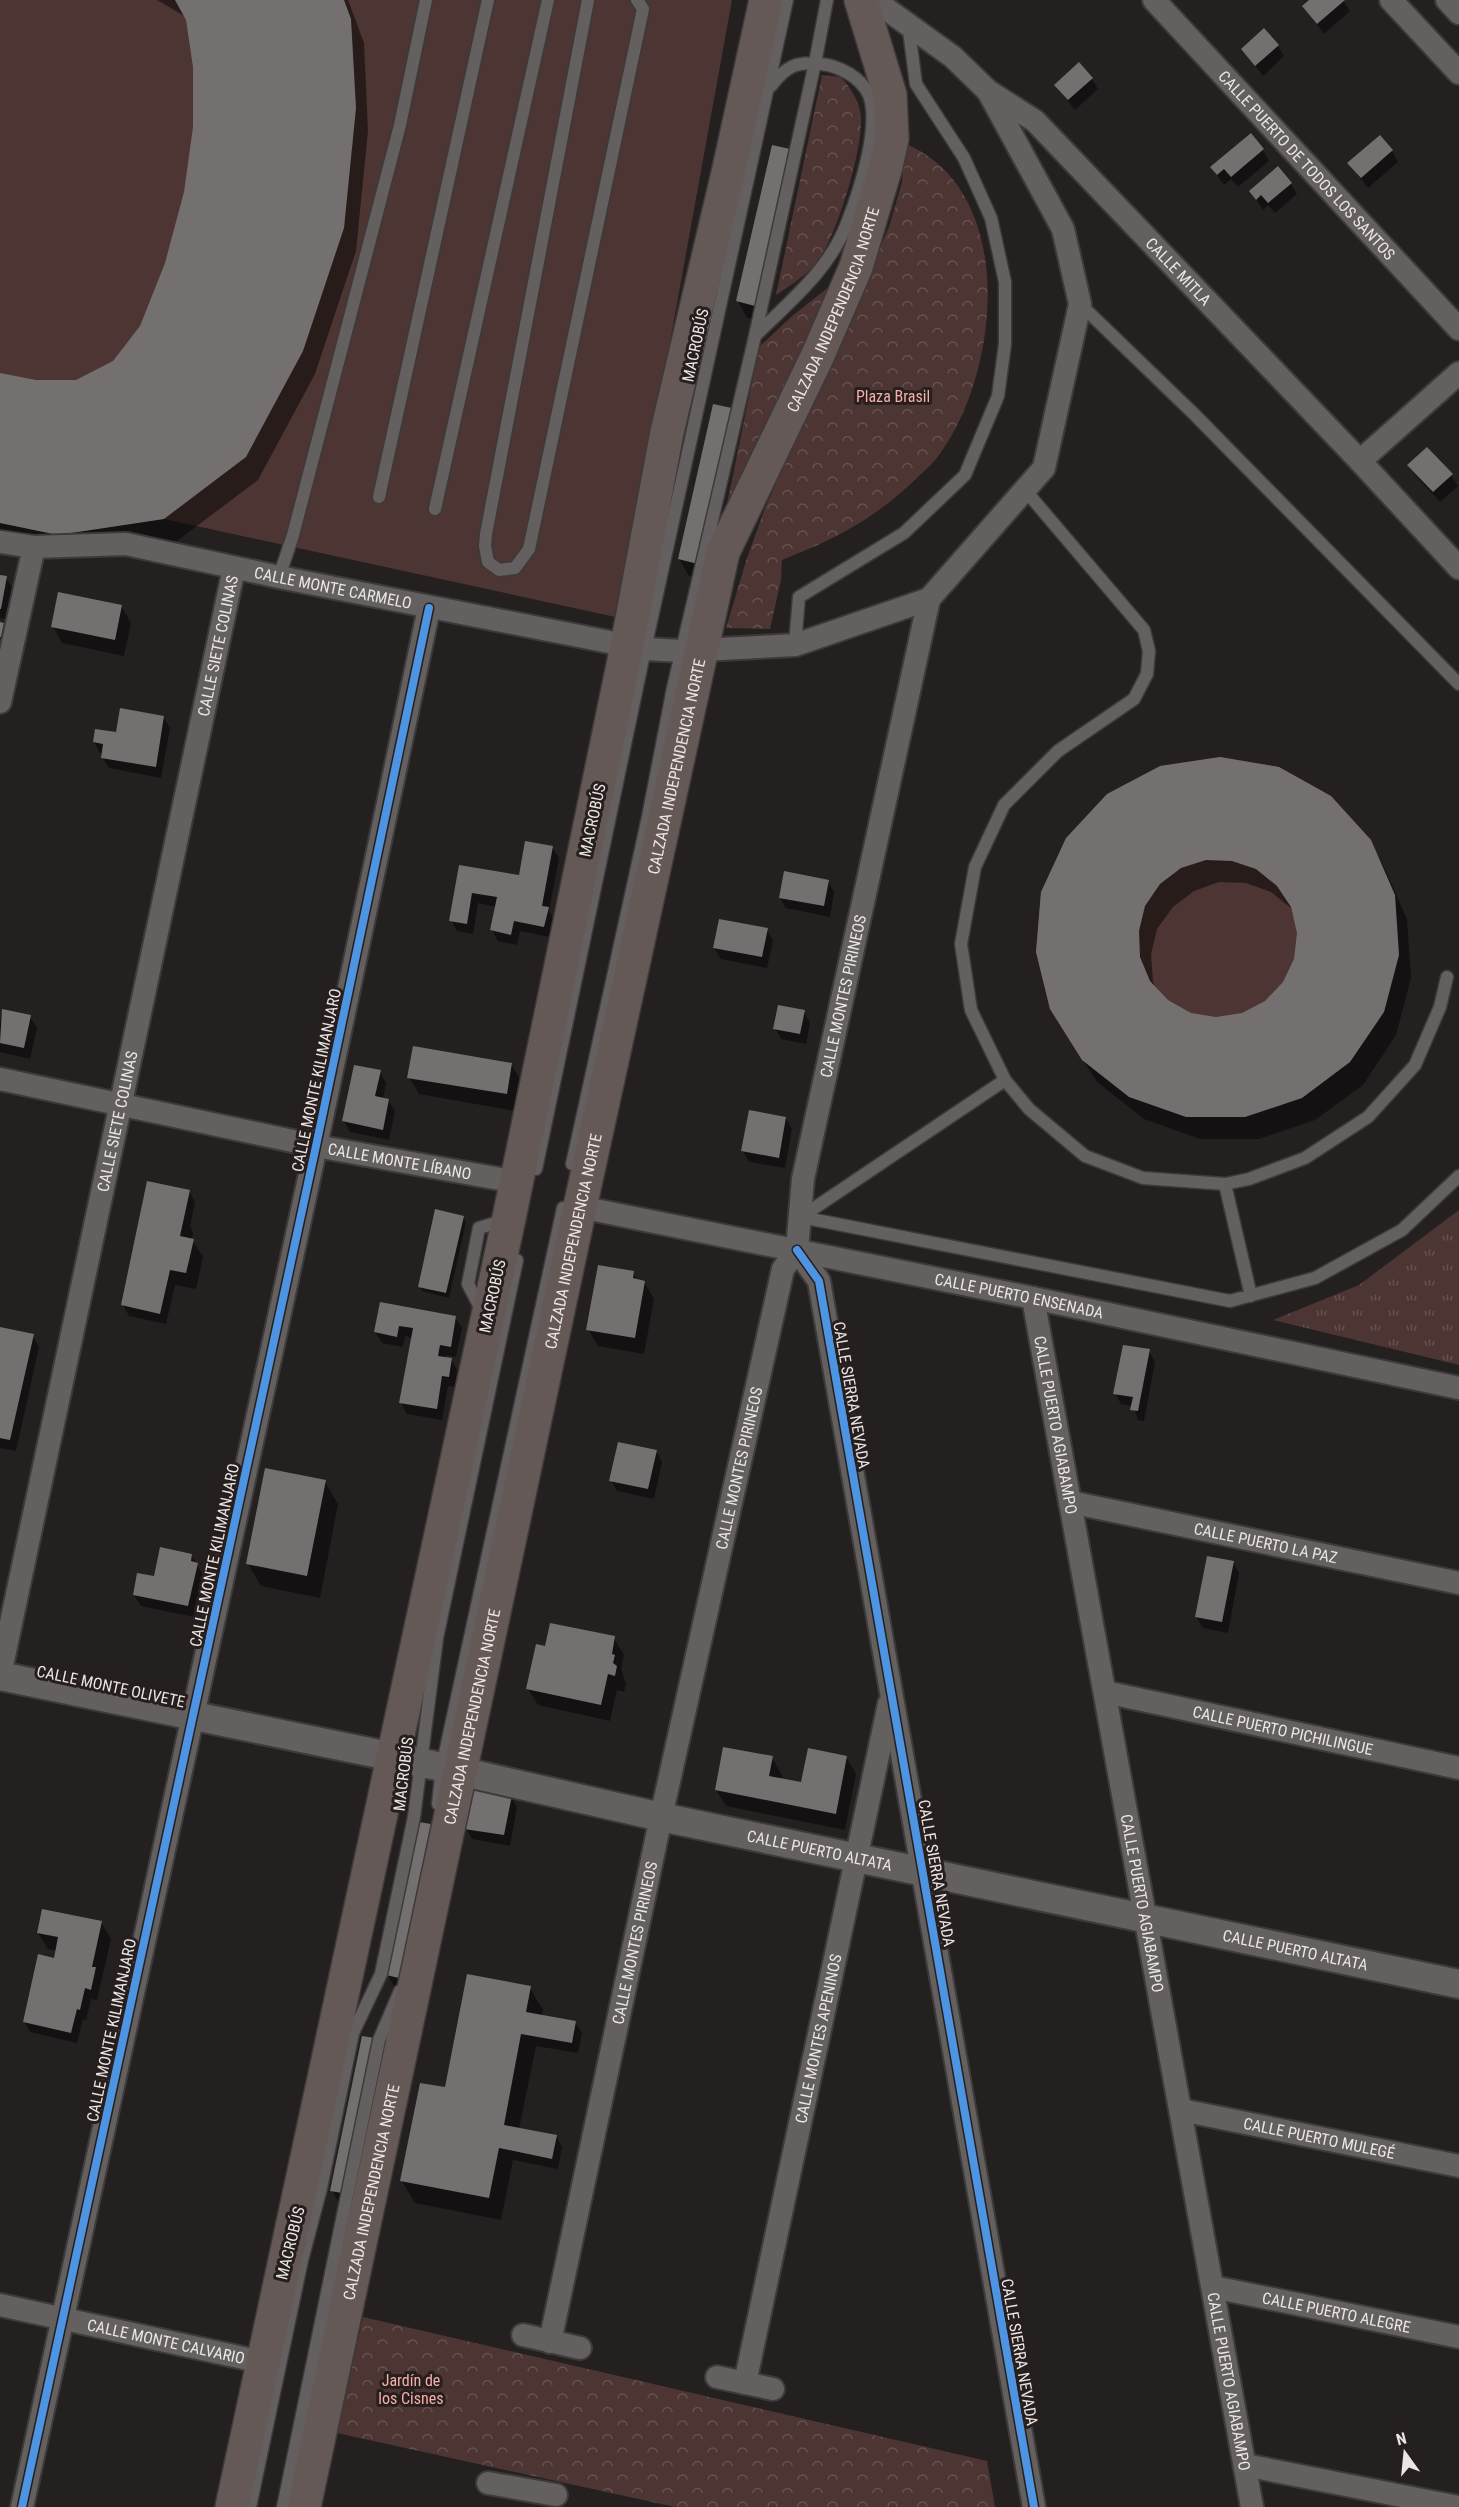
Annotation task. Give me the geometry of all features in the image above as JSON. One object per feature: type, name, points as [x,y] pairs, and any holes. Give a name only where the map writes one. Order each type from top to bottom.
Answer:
[{"type":"main road","name":"CALZADA INDEPENDENCIA NORTE","points":[[304,2507],[429,1765],[486,1318],[515,1230],[525,1183],[636,647],[667,432],[766,0]]},
{"type":"main road","name":"CALZADA INDEPENDENCIA NORTE","points":[[232,2507],[262,2362],[429,1765],[572,1193],[692,650],[723,552],[818,355],[856,267],[886,166],[892,139],[890,95],[861,0]]},
{"type":"street","name":"CALLE MITLA","points":[[874,0],[908,22],[953,57],[988,91],[1035,121],[1360,461],[1459,568]]},
{"type":"street","name":"CALLE PUERTO DE TODOS LOS SANTOS","points":[[1154,0],[1459,329]]},
{"type":"street","points":[[1391,0],[1459,73]]},
{"type":"street","points":[[1448,0],[1459,13]]},
{"type":"street","points":[[636,647],[692,650],[795,645],[928,599],[1044,468],[1080,304],[1063,229],[988,91]]},
{"type":"street","points":[[1360,461],[1459,373]]},
{"type":"street","name":"CALLE MONTE CARMELO","points":[[0,542],[34,547],[126,544],[429,608],[636,647]]},
{"type":"street","points":[[0,702],[34,547]]},
{"type":"street","name":"CALLE SIETE COLINAS","points":[[0,1676],[234,567]]},
{"type":"street","name":"CALLE MONTES PIRINEOS","points":[[550,2342],[662,1817],[783,1269],[797,1250],[803,1179],[928,599]]},
{"type":"street","name":"CALLE MONTE KILIMANJARO","points":[[21,2507],[316,1146],[429,608]]},
{"type":"street","name":"CALLE MONTE LÍBANO","points":[[0,1079],[316,1146],[525,1183]]},
{"type":"street","name":"CALLE PUERTO ENSENADA","points":[[572,1193],[797,1250],[1459,1388]]},
{"type":"street","name":"CALLE SIERRA NEVADA","points":[[797,1250],[819,1281],[1034,2507]]},
{"type":"street","name":"CALLE PUERTO AGIABAMPO","points":[[1033,1298],[1252,2507]]},
{"type":"street","name":"CALLE PUERTO LA PAZ","points":[[1070,1502],[1459,1583]]},
{"type":"street","name":"CALLE MONTE OLIVETE","points":[[0,1676],[193,1718],[429,1765]]},
{"type":"street","name":"CALLE PUERTO PICHILINGUE","points":[[1105,1692],[1459,1768]]},
{"type":"street","name":"CALLE MONTES APENINOS","points":[[745,2384],[891,1693]]},
{"type":"street","name":"CALLE PUERTO ALTATA","points":[[429,1765],[662,1817],[1459,1984]]},
{"type":"street","name":"CALLE PUERTO MULEGÉ","points":[[1181,2110],[1459,2166]]},
{"type":"street","name":"CALLE PUERTO ALEGRE","points":[[1213,2287],[1459,2337]]},
{"type":"street","name":"CALLE MONTE CALVARIO","points":[[0,2305],[262,2362]]},
{"type":"street","points":[[523,2336],[580,2348]]},
{"type":"street","points":[[717,2378],[773,2390]]},
{"type":"street","points":[[1245,2465],[1458,2507]]},
{"type":"street","points":[[488,2482],[517,2498],[555,2495]]},
{"type":"lane","points":[[279,577],[293,535],[397,136],[426,0]]},
{"type":"lane","points":[[379,496],[488,0]]},
{"type":"lane","points":[[435,509],[548,0]]},
{"type":"lane","points":[[588,0],[486,534],[485,546],[488,562],[499,570],[515,568],[529,549],[643,9],[637,0]]},
{"type":"lane","name":"MACROBÚS","points":[[636,647],[769,89],[787,0]]},
{"type":"lane","points":[[692,650],[755,336],[815,63],[826,0]]},
{"type":"lane","points":[[795,645],[799,597],[904,533],[965,475],[998,396],[1005,344],[1005,282],[991,218],[964,158],[916,84],[908,22]]},
{"type":"lane","points":[[755,336],[826,265],[847,225],[863,175],[871,136],[869,96],[862,84],[850,74],[830,65],[802,62],[791,66],[778,76],[769,89]]},
{"type":"lane","points":[[1080,304],[1195,415],[1459,684]]},
{"type":"lane","points":[[1024,490],[1144,630],[1149,651],[1147,674],[1134,699],[1058,751],[1004,805],[975,867],[961,944],[971,1010],[1005,1080],[1029,1109],[1085,1156],[1143,1178],[1225,1184],[1249,1179],[1305,1158],[1368,1117],[1415,1065],[1440,1007],[1447,977]]},
{"type":"lane","points":[[801,1217],[1005,1080]]},
{"type":"lane","points":[[801,1217],[1230,1301],[1315,1278],[1401,1230],[1459,1176]]},
{"type":"lane","points":[[1225,1184],[1251,1296]]},
{"type":"lane","name":"MACROBÚS","points":[[250,2507],[353,2033],[381,1974],[414,1817],[429,1765],[437,1638],[515,1230]]},
{"type":"lane","name":"MACROBÚS","points":[[429,1765],[437,1813]]},
{"type":"lane","points":[[283,2507],[379,2040],[403,1984],[433,1836]]},
{"type":"green space","points":[[0,0],[732,0],[620,618],[164,519],[58,535],[0,523]]},
{"type":"green space","points":[[822,75],[841,77],[857,101],[861,118],[857,151],[846,196],[821,256],[809,271],[776,295]]},
{"type":"green space","name":"Plaza Brasil","points":[[904,143],[941,167],[967,200],[982,241],[987,286],[985,333],[975,378],[960,420],[937,458],[901,493],[854,527],[782,560],[781,580],[770,629],[726,628],[765,508],[889,227],[902,182]]},
{"type":"green space","points":[[839,279],[814,322],[751,472],[723,524],[759,347],[792,316]]},
{"type":"green space","points":[[1220,757],[1279,767],[1331,796],[1371,840],[1395,895],[1399,955],[1384,1012],[1350,1062],[1302,1098],[1245,1117],[1186,1117],[1082,1060],[1050,1009],[1036,952],[1041,892],[1160,766]]},
{"type":"green space","points":[[1459,1210],[1459,1365],[1273,1320],[1359,1285]]},
{"type":"green space","name":"Jardín de los Cisnes","points":[[363,2317],[987,2461],[995,2507],[675,2507],[337,2433]]},
{"type":"building","points":[[175,0],[344,0],[351,19],[356,108],[344,228],[303,351],[246,457],[164,519],[58,535],[0,523],[0,373],[36,380],[76,380],[113,361],[140,326],[165,263],[184,192],[193,127],[193,67],[186,20]]},
{"type":"building","points":[[1309,0],[1345,0],[1317,24],[1302,6]]},
{"type":"building","points":[[1264,28],[1279,45],[1255,66],[1241,49]]},
{"type":"building","points":[[1079,62],[1093,78],[1068,100],[1054,85]]},
{"type":"building","points":[[1251,133],[1264,149],[1231,177],[1224,169],[1217,175],[1210,167]]},
{"type":"building","points":[[1380,135],[1393,150],[1361,178],[1347,163]]},
{"type":"building","points":[[772,145],[790,149],[755,306],[736,301]]},
{"type":"building","points":[[1278,166],[1292,183],[1268,203],[1261,195],[1256,200],[1249,191]]},
{"type":"building","points":[[713,404],[732,408],[698,564],[678,559]]},
{"type":"building","points":[[1427,447],[1453,474],[1433,492],[1407,465]]},
{"type":"building","points":[[0,575],[7,576],[1,609],[0,609]]},
{"type":"building","points":[[58,592],[122,605],[115,640],[51,627]]},
{"type":"building","points":[[0,622],[4,623],[1,637],[0,637]]},
{"type":"building","points":[[120,708],[164,716],[156,767],[101,758],[103,744],[93,742],[95,729],[116,732]]},
{"type":"building","points":[[1220,757],[1279,767],[1331,796],[1371,840],[1395,895],[1399,955],[1384,1012],[1350,1062],[1302,1098],[1245,1117],[1186,1117],[1129,1097],[1082,1060],[1050,1009],[1036,952],[1041,892],[1066,838],[1107,794],[1160,766]],"holes":[[[1206,860],[1232,861],[1256,869],[1277,886],[1291,907],[1297,933],[1294,959],[1283,982],[1265,1001],[1242,1013],[1216,1017],[1191,1013],[1168,1000],[1150,981],[1140,957],[1139,931],[1145,906],[1160,884],[1181,868]]]},
{"type":"building","points":[[525,841],[553,846],[542,906],[549,907],[544,927],[514,921],[511,935],[490,930],[497,897],[472,893],[467,924],[449,921],[459,865],[519,875]]},
{"type":"building","points":[[784,871],[829,880],[824,906],[779,898]]},
{"type":"building","points":[[719,919],[768,928],[762,957],[713,948]]},
{"type":"building","points":[[778,1005],[805,1010],[800,1034],[773,1029]]},
{"type":"building","points":[[2,1009],[31,1015],[24,1048],[0,1043]]},
{"type":"building","points":[[413,1046],[512,1063],[507,1094],[407,1078]]},
{"type":"building","points":[[354,1065],[381,1070],[375,1096],[389,1099],[383,1130],[342,1121]]},
{"type":"building","points":[[749,1110],[786,1117],[779,1158],[741,1151]]},
{"type":"building","points":[[147,1181],[190,1190],[180,1236],[194,1239],[186,1273],[170,1270],[160,1314],[121,1305]]},
{"type":"building","points":[[435,1209],[464,1216],[446,1293],[418,1287]]},
{"type":"building","points":[[598,1265],[634,1271],[633,1278],[645,1281],[635,1338],[586,1330]]},
{"type":"building","points":[[380,1302],[456,1316],[451,1347],[440,1345],[438,1356],[452,1358],[449,1377],[442,1376],[437,1409],[399,1403],[413,1328],[399,1326],[397,1337],[374,1332]]},
{"type":"building","points":[[0,1327],[34,1334],[10,1440],[0,1438]]},
{"type":"building","points":[[1123,1345],[1150,1349],[1138,1411],[1130,1410],[1133,1397],[1113,1394]]},
{"type":"building","points":[[618,1442],[657,1450],[648,1489],[609,1481]]},
{"type":"building","points":[[265,1468],[326,1480],[307,1576],[246,1564]]},
{"type":"building","points":[[160,1547],[192,1554],[191,1561],[198,1563],[188,1606],[133,1595],[137,1573],[154,1576]]},
{"type":"building","points":[[1207,1556],[1234,1561],[1222,1622],[1195,1617]]},
{"type":"building","points":[[550,1623],[615,1636],[612,1654],[615,1655],[613,1663],[617,1666],[615,1676],[608,1674],[601,1705],[526,1689],[536,1644],[545,1646]]},
{"type":"building","points":[[723,1747],[773,1756],[769,1776],[801,1782],[808,1748],[847,1756],[836,1814],[715,1790]]},
{"type":"building","points":[[471,1788],[512,1795],[504,1835],[464,1829]]},
{"type":"building","points":[[419,1822],[431,1824],[399,1978],[386,1975]]},
{"type":"building","points":[[42,1909],[102,1921],[92,1967],[96,1967],[91,1990],[85,1988],[71,2033],[23,2022],[38,1954],[54,1958],[58,1937],[37,1933]]},
{"type":"building","points":[[467,1974],[531,1986],[526,2012],[576,2021],[572,2043],[521,2034],[504,2125],[557,2135],[552,2159],[499,2148],[489,2198],[400,2181],[420,2083],[445,2087]]},
{"type":"building","points":[[362,2036],[375,2038],[342,2193],[330,2191]]},
{"type":"cycle path","points":[[22,2507],[316,1146],[429,608]]},
{"type":"cycle path","points":[[797,1250],[819,1281],[1034,2507]]}]
